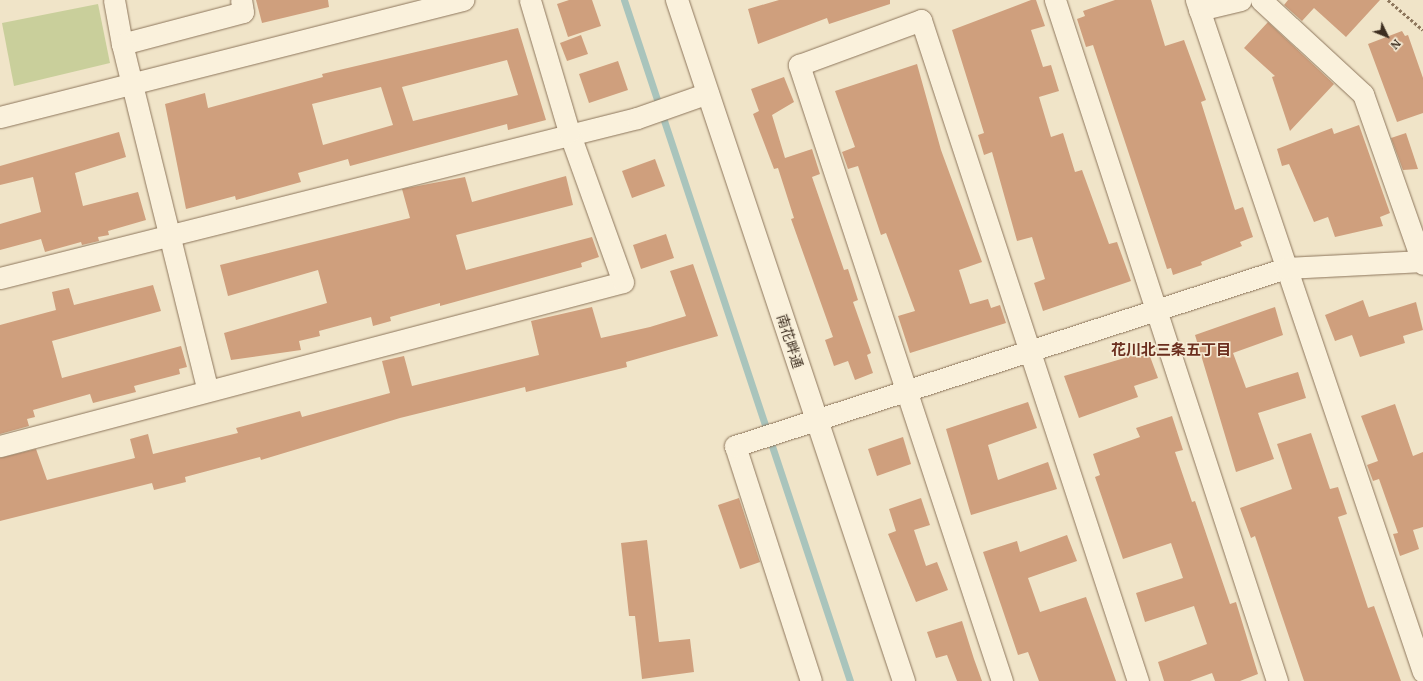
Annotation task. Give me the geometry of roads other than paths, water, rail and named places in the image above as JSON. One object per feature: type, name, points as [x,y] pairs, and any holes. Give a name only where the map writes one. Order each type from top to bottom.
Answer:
[{"type":"street","points":[[114,0],[122,44],[134,83],[208,391]]},
{"type":"street","points":[[122,44],[243,12],[241,0]]},
{"type":"street","points":[[0,117],[463,0]]},
{"type":"street","points":[[0,446],[623,282],[569,132],[530,0]]},
{"type":"street","name":"南花畔通","points":[[678,0],[904,681]]},
{"type":"street","points":[[1055,0],[1157,309],[1277,681]]},
{"type":"street","points":[[1241,0],[1198,5],[1423,672]]},
{"type":"street","points":[[811,681],[735,446],[750,439],[1286,268],[1423,262],[1363,94],[1260,0]]},
{"type":"street","points":[[1002,681],[904,391],[799,65],[921,20],[1031,350],[1138,681]]},
{"type":"street","points":[[0,278],[569,132],[637,118],[708,93]]},
{"type":"waterway","points":[[624,0],[850,681]]},
{"type":"district","name":"花川北三条五丁目","points":[[1171,350]]}]
